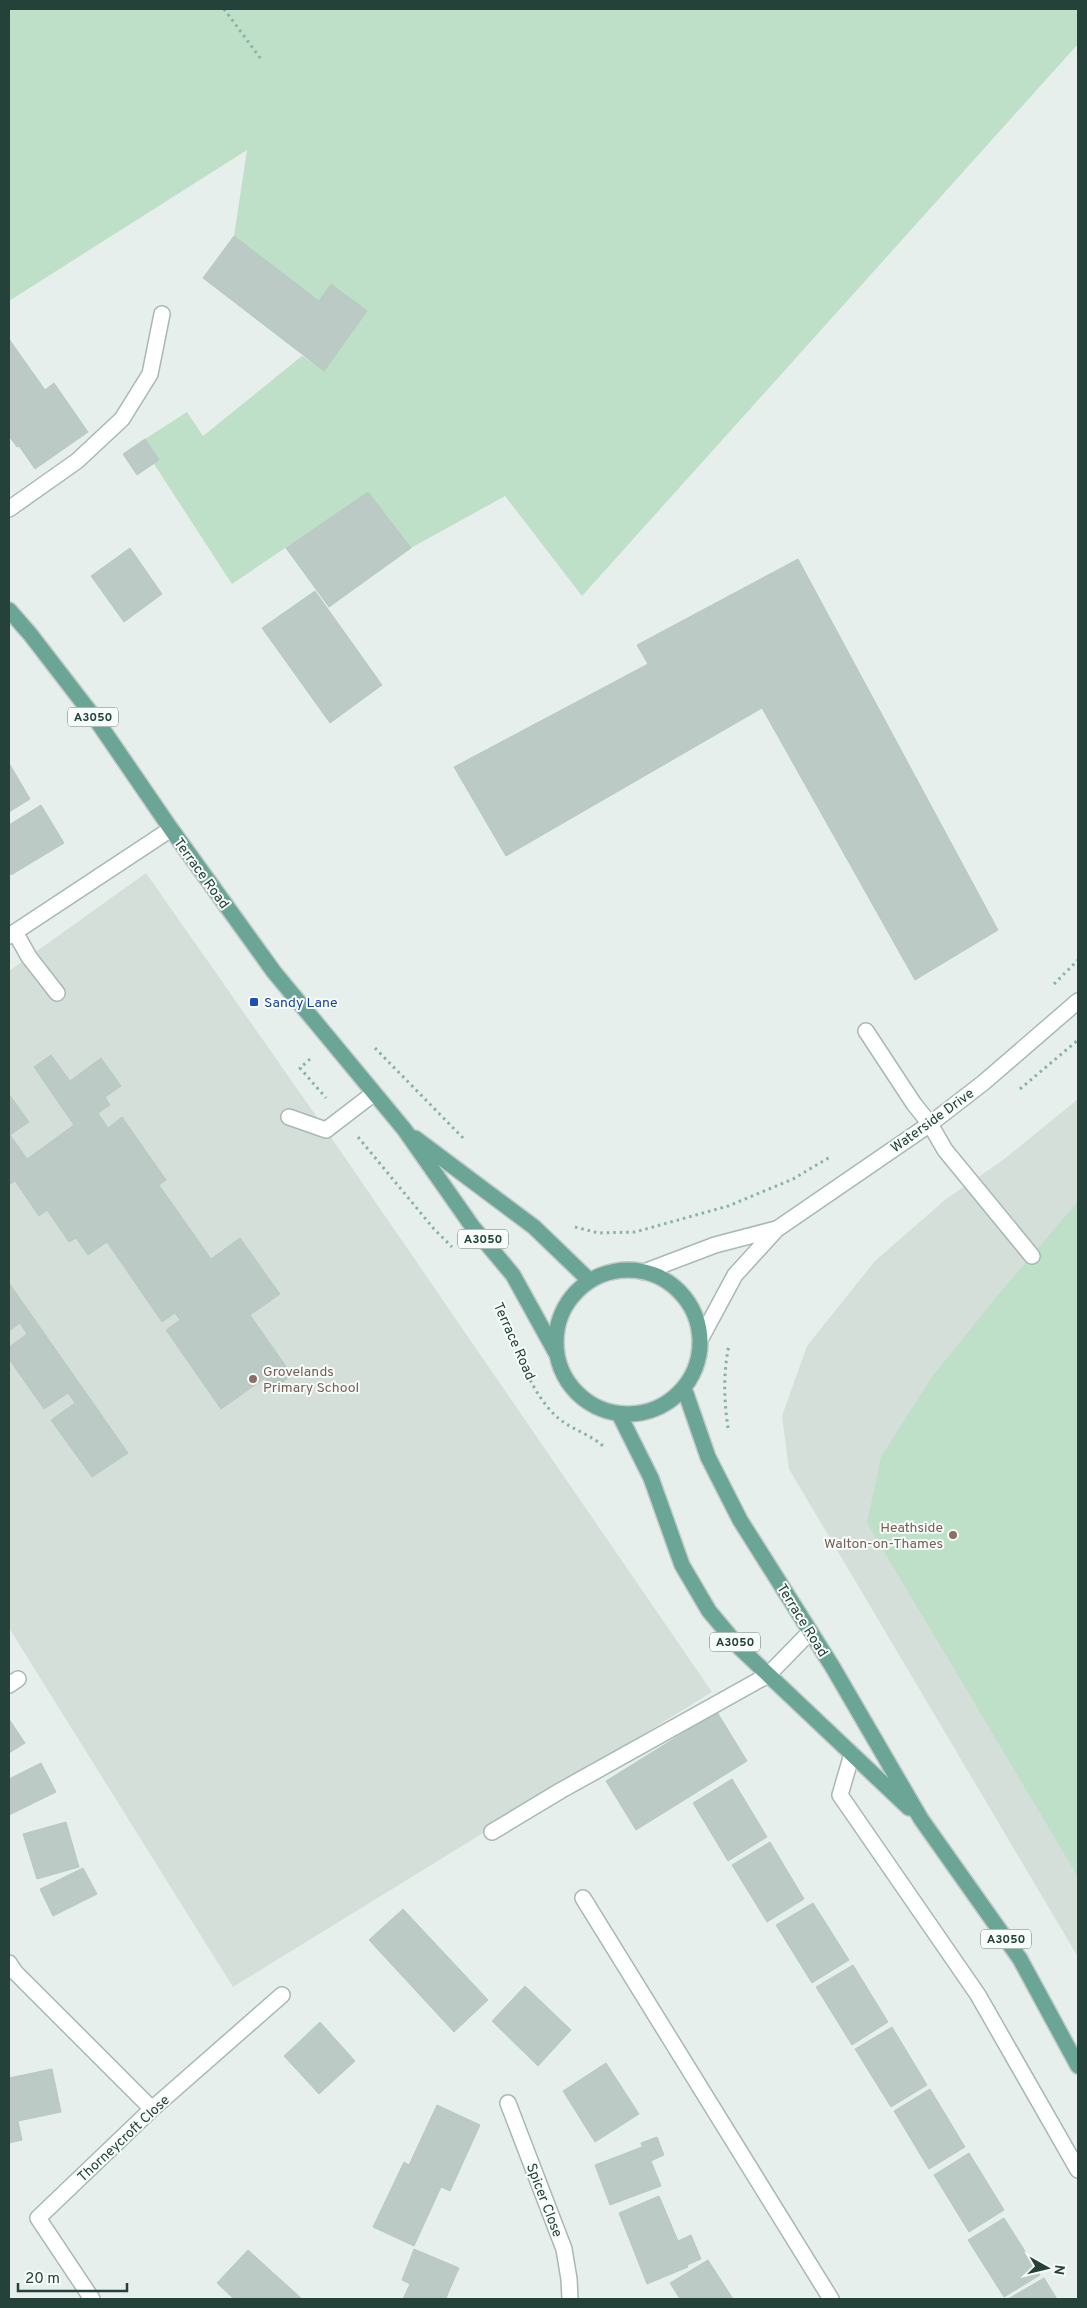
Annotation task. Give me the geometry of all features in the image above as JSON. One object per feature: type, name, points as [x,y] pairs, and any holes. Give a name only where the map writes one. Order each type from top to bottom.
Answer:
[{"type":"main road","name":"Terrace Road","points":[[9,610],[30,634],[97,722],[274,972],[332,1040],[373,1094],[404,1129],[472,1226],[513,1275],[556,1353]]},
{"type":"main road","name":"Terrace Road","points":[[404,1129],[534,1227],[589,1280]]},
{"type":"main road","points":[[636,1269],[659,1276],[679,1290],[693,1309],[698,1324],[700,1356],[684,1388],[671,1401],[655,1409],[638,1414],[619,1414],[593,1405],[572,1387],[562,1371],[556,1353],[558,1325],[568,1300],[589,1280],[612,1271],[636,1269]]},
{"type":"main road","name":"Terrace Road","points":[[684,1388],[708,1457],[740,1520],[810,1632],[921,1819],[1020,1959],[1078,2066]]},
{"type":"main road","name":"Terrace Road","points":[[619,1414],[651,1478],[682,1565],[709,1611],[740,1648],[921,1819]]},
{"type":"street","points":[[9,509],[77,461],[122,419],[150,374],[162,314]]},
{"type":"street","points":[[57,994],[12,934],[171,829]]},
{"type":"street","name":"Waterside Drive","points":[[700,1340],[735,1275],[777,1229],[930,1124],[983,1083],[1078,1001]]},
{"type":"street","points":[[866,1030],[914,1104],[930,1124],[944,1150],[1032,1256]]},
{"type":"street","points":[[289,1118],[326,1130],[373,1094]]},
{"type":"street","name":"Waterside Drive","points":[[644,1272],[715,1245],[777,1229]]},
{"type":"street","points":[[492,1832],[560,1791],[768,1674],[810,1632]]},
{"type":"street","points":[[852,1754],[840,1795],[978,1996],[1075,2154],[1078,2170]]},
{"type":"street","points":[[583,1898],[831,2299]]},
{"type":"street","points":[[9,1963],[15,1972],[152,2109]]},
{"type":"street","name":"Thorneycroft Close","points":[[92,2299],[38,2218],[152,2109],[282,1995]]},
{"type":"street","name":"Spicer Close","points":[[508,2103],[564,2250],[570,2299]]},
{"type":"path","points":[[224,9],[261,59]]},
{"type":"path","points":[[371,1045],[469,1143]]},
{"type":"path","points":[[300,1068],[434,1229],[455,1250]]},
{"type":"path","points":[[566,1224],[598,1233],[635,1232],[694,1215]]},
{"type":"path","name":"Terrace Road","points":[[506,1320],[522,1364],[540,1398],[558,1418],[605,1447]]},
{"type":"path","points":[[729,1433],[724,1400],[727,1356],[731,1340]]},
{"type":"shaded area","name":"Grovelands Primary School","points":[[146,873],[326,1130],[712,1692],[233,1987],[9,1628],[9,971]]},
{"type":"shaded area","name":"Heathside Walton-on-Thames","points":[[1078,1099],[1078,1957],[789,1469],[782,1416],[807,1346],[875,1261],[946,1199],[1003,1160]]},
{"type":"green space","points":[[9,9],[1078,9],[1078,44],[582,596],[505,496],[411,548],[368,492],[232,584],[154,464],[159,460],[145,439],[187,412],[203,436],[302,356],[324,370],[319,301],[234,236],[247,150],[9,301]]},
{"type":"green space","points":[[1078,1201],[1078,1877],[867,1523],[881,1457],[931,1378]]},
{"type":"building","points":[[234,236],[319,301],[331,284],[367,311],[324,371],[203,278]]},
{"type":"building","points":[[9,339],[45,390],[54,383],[88,432],[35,469],[19,446],[17,447],[9,436]]},
{"type":"building","points":[[145,439],[159,460],[137,475],[123,454]]},
{"type":"building","points":[[368,492],[411,548],[329,607],[286,548]]},
{"type":"building","points":[[130,548],[162,594],[124,622],[91,576]]},
{"type":"building","points":[[798,559],[998,930],[915,980],[762,708],[506,856],[454,767],[648,664],[637,645]]},
{"type":"building","points":[[315,591],[382,685],[330,723],[262,628]]},
{"type":"building","points":[[9,763],[30,799],[9,812]]},
{"type":"building","points":[[41,805],[64,843],[11,875],[9,871],[9,825]]},
{"type":"building","points":[[51,1055],[70,1081],[101,1058],[121,1086],[105,1097],[110,1105],[98,1113],[108,1128],[122,1117],[166,1180],[159,1185],[211,1259],[240,1238],[280,1294],[250,1315],[292,1375],[273,1389],[265,1378],[221,1409],[166,1330],[180,1320],[175,1313],[162,1322],[107,1242],[88,1255],[76,1238],[69,1242],[47,1210],[39,1216],[15,1181],[9,1185],[9,1094],[29,1122],[10,1135],[27,1159],[74,1125],[34,1067]]},
{"type":"building","points":[[9,1283],[128,1453],[92,1477],[51,1420],[75,1403],[68,1393],[44,1409],[9,1359],[9,1347],[27,1334],[20,1323],[9,1331]]},
{"type":"building","points":[[717,1712],[747,1761],[636,1830],[606,1781]]},
{"type":"building","points":[[9,1719],[25,1743],[9,1753]]},
{"type":"building","points":[[41,1763],[56,1792],[9,1815],[9,1779]]},
{"type":"building","points":[[732,1779],[767,1837],[728,1861],[693,1803]]},
{"type":"building","points":[[66,1822],[79,1867],[37,1879],[23,1834]]},
{"type":"building","points":[[770,1842],[804,1899],[767,1922],[732,1865]]},
{"type":"building","points":[[83,1868],[97,1894],[53,1916],[40,1889]]},
{"type":"building","points":[[813,1903],[849,1960],[812,1983],[776,1925]]},
{"type":"building","points":[[403,1909],[488,2000],[454,2032],[369,1940]]},
{"type":"building","points":[[853,1965],[888,2022],[852,2045],[816,1987]]},
{"type":"building","points":[[525,1986],[571,2030],[538,2066],[492,2021]]},
{"type":"building","points":[[320,2022],[355,2061],[319,2094],[284,2056]]},
{"type":"building","points":[[892,2027],[927,2085],[891,2107],[855,2049]]},
{"type":"building","points":[[606,2063],[639,2114],[595,2142],[563,2091]]},
{"type":"building","points":[[52,2069],[61,2112],[18,2121],[22,2140],[9,2143],[9,2078]]},
{"type":"building","points":[[930,2089],[965,2147],[929,2169],[894,2111]]},
{"type":"building","points":[[437,2105],[480,2125],[450,2191],[441,2187],[414,2246],[373,2227],[404,2162],[409,2165]]},
{"type":"building","points":[[657,2137],[664,2155],[651,2161],[661,2186],[610,2205],[595,2165],[642,2147],[641,2143]]},
{"type":"building","points":[[969,2153],[1004,2210],[969,2232],[934,2175]]},
{"type":"building","points":[[659,2196],[678,2241],[691,2235],[701,2259],[687,2265],[688,2267],[647,2284],[619,2213]]},
{"type":"building","points":[[1004,2218],[1040,2275],[1004,2297],[968,2240]]},
{"type":"building","points":[[414,2249],[459,2268],[446,2298],[449,2299],[403,2299],[410,2284],[402,2280]]},
{"type":"building","points":[[248,2250],[302,2299],[234,2299],[217,2283]]},
{"type":"building","points":[[708,2260],[733,2299],[680,2299],[670,2283]]},
{"type":"building","points":[[1044,2278],[1057,2299],[1008,2299]]},
{"type":"place","name":"Sandy Lane","points":[[254,1002]]},
{"type":"place","name":"Grovelands Primary School","points":[[253,1379]]},
{"type":"place","name":"Heathside Walton-on-Thames","points":[[953,1535]]}]
